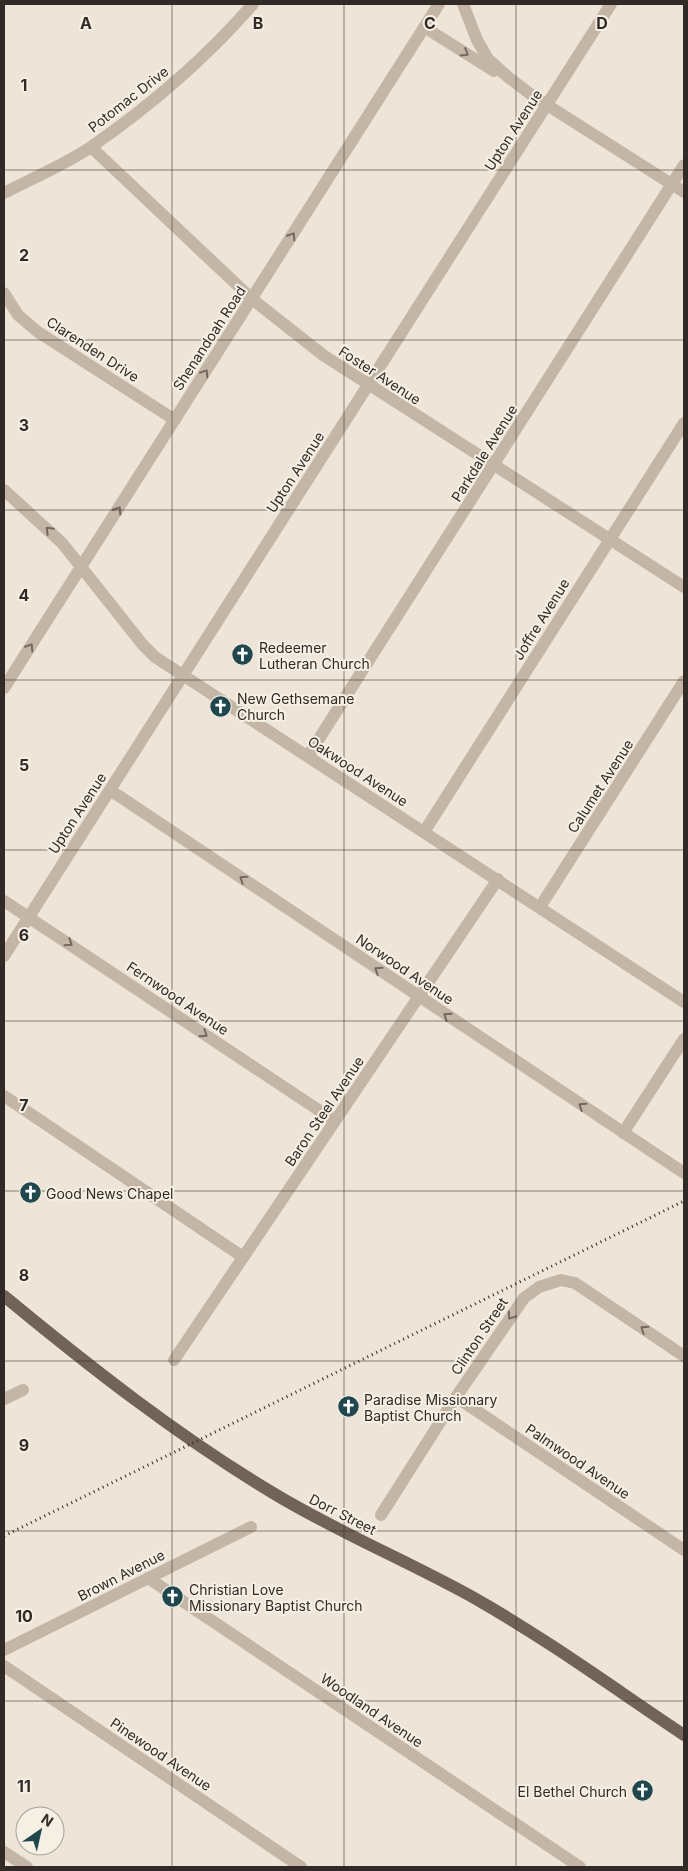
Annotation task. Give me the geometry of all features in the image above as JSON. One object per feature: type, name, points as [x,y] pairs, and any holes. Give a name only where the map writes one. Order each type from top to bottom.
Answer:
[{"type":"main road","name":"Dorr Street","points":[[4,1296],[92,1368],[245,1476],[312,1516],[430,1575],[512,1620],[684,1735]]},
{"type":"street","name":"Potomac Drive","points":[[4,193],[91,147],[165,91],[230,30],[253,4]]},
{"type":"street","name":"Shenandoah Road","points":[[4,688],[438,4]]},
{"type":"street","points":[[463,4],[477,40],[488,59],[533,96]]},
{"type":"street","name":"Upton Avenue","points":[[4,956],[611,4]]},
{"type":"street","points":[[424,27],[684,192]]},
{"type":"street","name":"Foster Avenue","points":[[91,147],[252,299],[323,355],[684,587]]},
{"type":"street","name":"Parkdale Avenue","points":[[308,756],[684,165]]},
{"type":"street","name":"Clarenden Drive","points":[[4,293],[18,315],[38,332],[175,420]]},
{"type":"street","name":"Joffre Avenue","points":[[424,832],[684,423]]},
{"type":"street","name":"Oakwood Avenue","points":[[4,490],[47,528],[82,567],[143,645],[155,657],[684,1002]]},
{"type":"street","name":"Calumet Avenue","points":[[540,907],[684,681]]},
{"type":"street","name":"Norwood Avenue","points":[[110,790],[684,1172]]},
{"type":"street","name":"Baron Steel Avenue","points":[[174,1360],[498,880]]},
{"type":"street","name":"Fernwood Avenue","points":[[4,901],[335,1122]]},
{"type":"street","points":[[623,1133],[684,1039]]},
{"type":"street","points":[[4,1096],[243,1257]]},
{"type":"street","name":"Clinton Street","points":[[381,1515],[456,1397],[524,1298],[546,1284],[560,1280],[575,1283],[684,1356]]},
{"type":"street","points":[[4,1399],[22,1390]]},
{"type":"street","name":"Palmwood Avenue","points":[[456,1397],[684,1550]]},
{"type":"street","name":"Brown Avenue","points":[[4,1650],[251,1527]]},
{"type":"street","name":"Woodland Avenue","points":[[148,1578],[580,1867]]},
{"type":"street","name":"Pinewood Avenue","points":[[4,1666],[301,1867]]},
{"type":"street","points":[[4,1852],[27,1867]]},
{"type":"railway","points":[[4,1536],[684,1201]]},
{"type":"place","name":"Redeemer Lutheran Church","points":[[243,655]]},
{"type":"place","name":"New Gethsemane Church","points":[[221,706]]},
{"type":"place","name":"Good News Chapel","points":[[30,1193]]},
{"type":"place","name":"Paradise Missionary Baptist Church","points":[[348,1407]]},
{"type":"place","name":"Christian Love Missionary Baptist Church","points":[[173,1597]]},
{"type":"place","name":"El Bethel Church","points":[[643,1791]]}]
